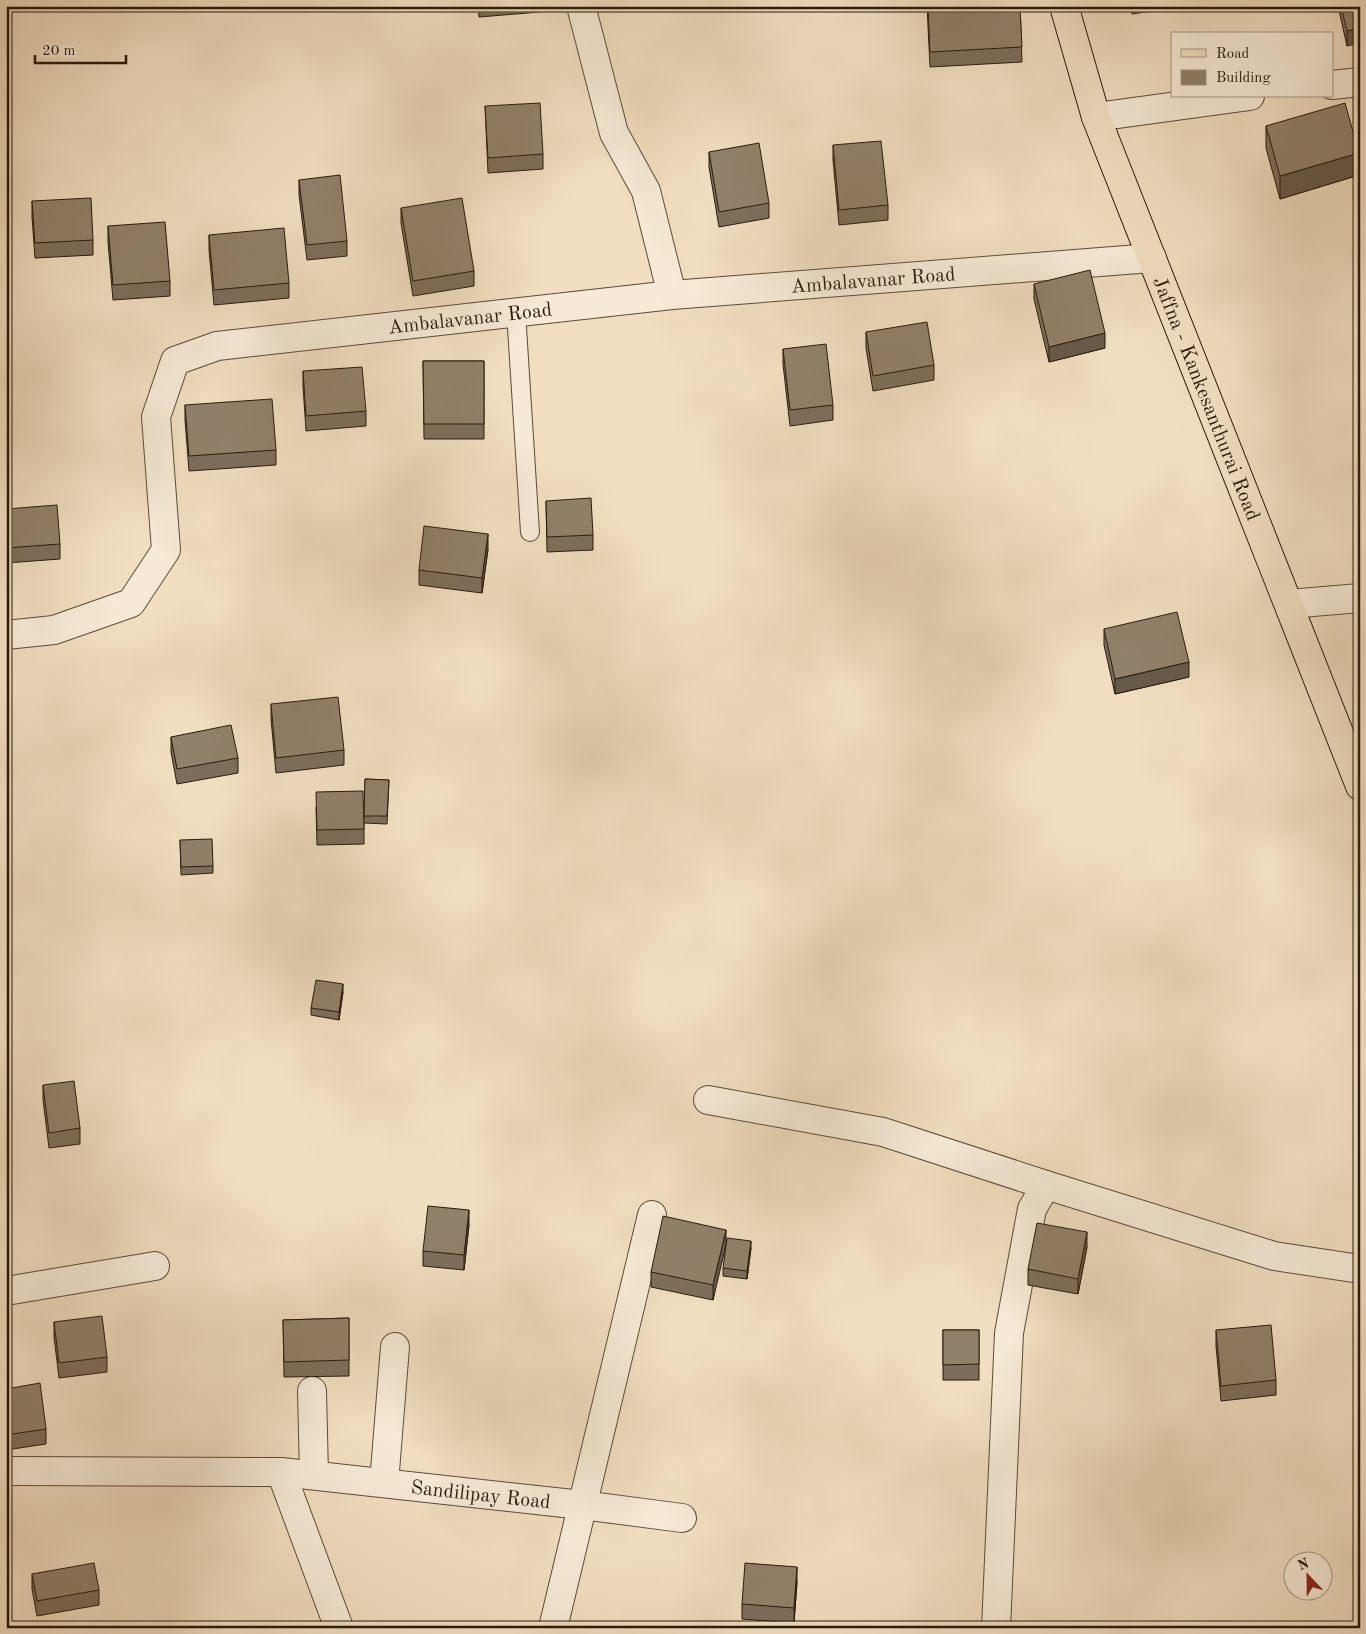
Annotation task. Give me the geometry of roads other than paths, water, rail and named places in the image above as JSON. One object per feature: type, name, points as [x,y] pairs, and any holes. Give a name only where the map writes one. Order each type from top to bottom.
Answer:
[{"type":"main road","name":"Jaffna - Kankesanthurai Road","points":[[1064,6],[1096,116],[1358,774]]},
{"type":"street","points":[[581,6],[614,133],[646,191],[672,295]]},
{"type":"street","points":[[1334,85],[1360,82]]},
{"type":"street","points":[[1096,116],[1235,98]]},
{"type":"street","name":"Ambalavanar Road","points":[[6,635],[54,630],[131,603],[166,550],[156,417],[175,361],[217,346],[672,295],[1152,258]]},
{"type":"street","points":[[1289,604],[1360,598]]},
{"type":"street","points":[[708,1100],[882,1132],[1274,1256],[1360,1269]]},
{"type":"street","points":[[996,1628],[1009,1333],[1032,1209],[1046,1185]]},
{"type":"street","points":[[553,1628],[652,1215]]},
{"type":"street","points":[[6,1291],[155,1266]]},
{"type":"street","points":[[384,1483],[395,1347]]},
{"type":"street","points":[[312,1391],[314,1475]]},
{"type":"street","name":"Sandilipay Road","points":[[6,1471],[281,1472],[582,1505],[682,1518]]},
{"type":"street","points":[[281,1472],[339,1628]]},
{"type":"lane","points":[[516,312],[530,532]]}]
